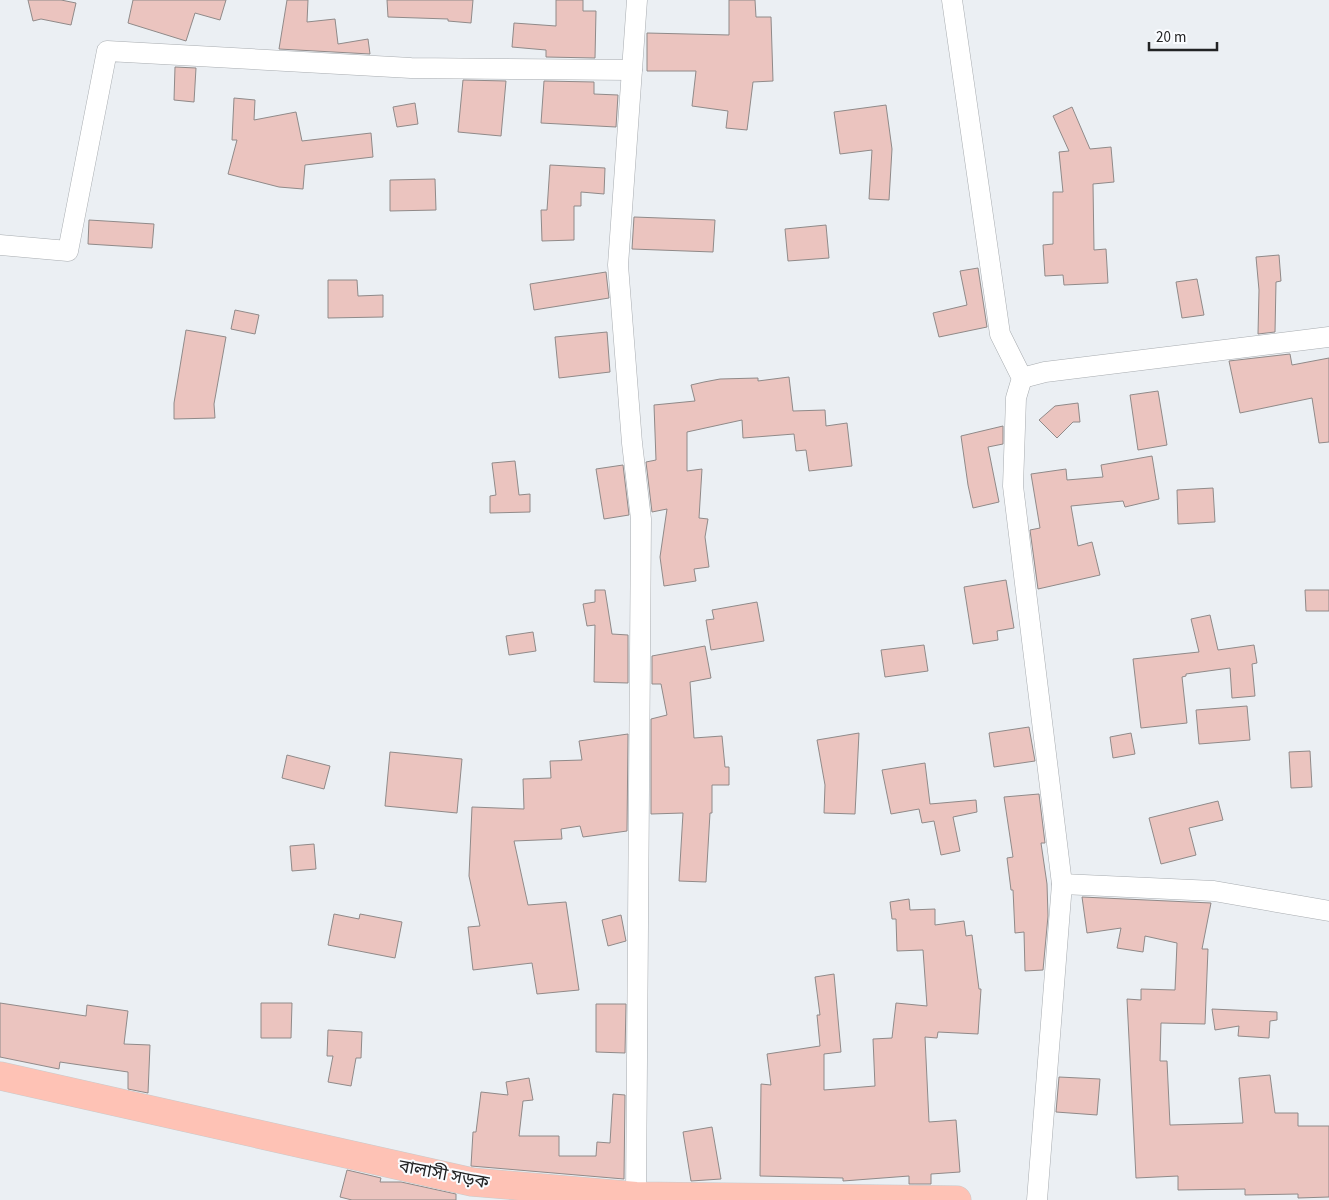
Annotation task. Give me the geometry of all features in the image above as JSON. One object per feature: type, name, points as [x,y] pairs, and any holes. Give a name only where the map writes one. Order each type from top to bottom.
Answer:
[{"type":"main road","name":"বালাসী সড়ক","points":[[0,1076],[472,1182],[636,1196],[957,1200]]},
{"type":"street","points":[[636,1196],[641,519],[632,443],[618,265],[637,0]]},
{"type":"street","points":[[952,0],[1000,334],[1022,378],[1016,398],[1013,486],[1062,884],[1037,1200]]},
{"type":"street","points":[[0,246],[68,251],[107,50],[412,68],[632,70]]},
{"type":"street","points":[[1022,378],[1045,372],[1329,337]]},
{"type":"street","points":[[1062,884],[1214,891],[1329,911]]},
{"type":"building","points":[[28,0],[61,0],[76,3],[71,25],[41,19],[33,21]]},
{"type":"building","points":[[133,0],[226,0],[220,20],[195,13],[186,41],[128,23]]},
{"type":"building","points":[[287,0],[308,0],[307,22],[335,19],[338,44],[368,39],[370,54],[279,49]]},
{"type":"building","points":[[387,0],[473,0],[471,23],[448,21],[448,19],[388,17]]},
{"type":"building","points":[[556,0],[583,0],[583,11],[596,11],[595,58],[546,57],[546,50],[512,47],[514,23],[556,26]]},
{"type":"building","points":[[729,0],[755,0],[756,17],[771,17],[773,81],[753,82],[747,130],[726,128],[728,111],[692,106],[696,71],[647,71],[647,33],[729,35]]},
{"type":"building","points":[[175,67],[196,68],[194,102],[174,100]]},
{"type":"building","points":[[463,80],[506,81],[501,136],[458,132]]},
{"type":"building","points":[[544,81],[594,82],[594,94],[618,95],[616,127],[541,123]]},
{"type":"building","points":[[234,98],[255,100],[254,120],[296,112],[302,141],[371,133],[373,157],[305,165],[303,189],[279,187],[228,174],[237,140],[232,140]]},
{"type":"building","points":[[415,103],[418,124],[397,127],[393,107]]},
{"type":"building","points":[[886,105],[892,149],[889,200],[869,199],[872,150],[840,154],[834,112]]},
{"type":"building","points":[[1072,107],[1090,149],[1111,147],[1114,182],[1093,184],[1094,250],[1106,249],[1108,283],[1064,285],[1063,275],[1045,276],[1043,245],[1053,244],[1053,192],[1063,192],[1059,152],[1069,151],[1053,116]]},
{"type":"building","points":[[550,165],[605,168],[604,194],[581,192],[581,206],[574,206],[574,240],[542,241],[541,210],[547,210]]},
{"type":"building","points":[[435,179],[436,210],[390,211],[390,180]]},
{"type":"building","points":[[634,217],[715,220],[713,252],[632,249]]},
{"type":"building","points":[[89,220],[154,224],[152,248],[88,244]]},
{"type":"building","points":[[826,225],[829,258],[788,261],[785,229]]},
{"type":"building","points":[[1279,255],[1281,281],[1276,282],[1275,332],[1258,334],[1259,290],[1256,257]]},
{"type":"building","points":[[978,268],[987,327],[939,337],[933,313],[967,305],[960,271]]},
{"type":"building","points":[[606,272],[609,298],[534,310],[530,284]]},
{"type":"building","points":[[1197,279],[1204,315],[1182,318],[1176,282]]},
{"type":"building","points":[[328,280],[357,280],[358,296],[383,295],[383,317],[328,318]]},
{"type":"building","points":[[235,310],[259,315],[255,334],[231,329]]},
{"type":"building","points":[[186,330],[226,337],[214,404],[215,418],[174,419],[174,403]]},
{"type":"building","points":[[607,332],[610,372],[559,378],[555,337]]},
{"type":"building","points":[[1290,354],[1292,365],[1329,358],[1329,442],[1319,443],[1312,398],[1240,413],[1229,361]]},
{"type":"building","points":[[789,377],[793,411],[825,410],[826,426],[847,423],[852,466],[809,471],[806,450],[796,451],[794,434],[743,438],[742,420],[687,432],[687,471],[702,469],[699,518],[708,519],[705,537],[709,567],[694,569],[696,581],[664,586],[660,557],[667,509],[652,512],[646,462],[656,460],[654,405],[695,401],[691,385],[704,382],[720,379],[758,378],[758,381]]},
{"type":"building","points":[[1158,391],[1167,445],[1138,450],[1130,395]]},
{"type":"building","points":[[1078,403],[1080,422],[1073,422],[1057,438],[1039,420],[1055,406]]},
{"type":"building","points":[[1003,426],[1003,444],[988,447],[999,502],[973,508],[961,436]]},
{"type":"building","points":[[1152,456],[1159,499],[1125,507],[1123,501],[1071,506],[1078,546],[1092,542],[1100,575],[1038,589],[1030,530],[1040,528],[1031,474],[1066,469],[1067,480],[1103,477],[1101,465]]},
{"type":"building","points":[[515,461],[519,495],[530,494],[530,512],[490,513],[490,496],[496,495],[492,463]]},
{"type":"building","points":[[623,465],[629,515],[604,519],[596,469]]},
{"type":"building","points":[[1213,488],[1215,522],[1178,524],[1177,490]]},
{"type":"building","points":[[1006,580],[1014,628],[997,631],[998,640],[973,644],[964,587]]},
{"type":"building","points":[[595,590],[605,590],[612,634],[628,635],[628,683],[594,682],[595,625],[587,626],[583,604],[595,602]]},
{"type":"building","points":[[1305,590],[1329,590],[1329,611],[1306,611]]},
{"type":"building","points":[[757,602],[764,641],[711,650],[706,620],[714,619],[712,610]]},
{"type":"building","points":[[1210,615],[1218,650],[1254,645],[1257,663],[1252,664],[1255,696],[1232,698],[1230,668],[1186,674],[1186,676],[1182,677],[1187,723],[1141,728],[1133,659],[1199,652],[1191,619]]},
{"type":"building","points":[[533,632],[536,651],[509,655],[506,636]]},
{"type":"building","points":[[924,645],[928,671],[885,677],[881,650]]},
{"type":"building","points":[[705,646],[711,678],[690,682],[694,738],[722,736],[725,767],[729,767],[729,785],[712,785],[712,813],[710,813],[706,882],[679,881],[683,813],[651,814],[651,719],[667,715],[661,684],[652,684],[652,656]]},
{"type":"building","points":[[1247,706],[1250,740],[1199,744],[1196,710]]},
{"type":"building","points":[[1029,727],[1035,761],[994,767],[989,733]]},
{"type":"building","points":[[859,733],[855,814],[824,813],[825,785],[817,740]]},
{"type":"building","points":[[1131,733],[1135,754],[1113,758],[1110,737]]},
{"type":"building","points":[[628,734],[627,831],[583,837],[580,826],[561,829],[562,839],[514,841],[528,905],[566,902],[579,990],[537,994],[532,963],[473,970],[468,927],[480,926],[469,876],[472,807],[524,809],[523,779],[551,778],[550,761],[582,760],[579,741]]},
{"type":"building","points":[[1310,751],[1312,787],[1291,788],[1289,752]]},
{"type":"building","points":[[390,752],[462,759],[457,813],[385,806]]},
{"type":"building","points":[[287,755],[330,766],[324,789],[282,778]]},
{"type":"building","points":[[925,763],[930,804],[976,800],[977,812],[953,817],[960,851],[941,855],[934,821],[922,823],[919,809],[891,814],[882,770]]},
{"type":"building","points":[[1039,794],[1045,843],[1041,843],[1047,884],[1048,916],[1043,970],[1025,971],[1024,932],[1015,933],[1013,890],[1011,890],[1007,858],[1013,857],[1004,797]]},
{"type":"building","points":[[1218,801],[1223,820],[1189,828],[1196,855],[1161,864],[1149,818]]},
{"type":"building","points":[[314,844],[316,869],[292,871],[290,846]]},
{"type":"building","points":[[1082,897],[1211,903],[1202,949],[1208,949],[1205,1024],[1161,1023],[1160,1061],[1167,1061],[1170,1125],[1243,1123],[1239,1078],[1270,1075],[1275,1113],[1298,1113],[1298,1126],[1329,1126],[1329,1197],[1298,1198],[1298,1194],[1245,1195],[1245,1189],[1178,1190],[1178,1176],[1136,1178],[1127,999],[1141,1000],[1141,989],[1175,990],[1177,943],[1145,936],[1143,952],[1117,948],[1121,928],[1087,933]]},
{"type":"building","points":[[909,899],[910,910],[935,909],[935,925],[964,921],[966,936],[972,935],[979,989],[981,989],[978,1034],[938,1032],[937,1038],[925,1037],[929,1122],[956,1120],[960,1172],[931,1174],[931,1184],[909,1184],[909,1176],[843,1181],[843,1178],[760,1176],[761,1084],[771,1085],[767,1054],[820,1046],[817,1015],[820,1015],[815,977],[834,974],[841,1052],[824,1054],[824,1090],[875,1086],[873,1039],[892,1038],[896,1003],[927,1006],[923,950],[897,951],[896,919],[892,919],[890,902]]},
{"type":"building","points":[[334,914],[359,919],[360,914],[402,922],[395,958],[328,945]]},
{"type":"building","points":[[621,915],[626,941],[608,946],[602,920]]},
{"type":"building","points":[[0,1003],[86,1016],[87,1005],[128,1011],[124,1044],[150,1045],[148,1093],[128,1089],[128,1072],[60,1062],[59,1069],[0,1057]]},
{"type":"building","points":[[261,1003],[292,1003],[291,1038],[261,1038]]},
{"type":"building","points":[[596,1004],[626,1004],[625,1053],[596,1052]]},
{"type":"building","points":[[1212,1009],[1277,1012],[1277,1020],[1270,1021],[1269,1038],[1238,1036],[1239,1026],[1215,1030]]},
{"type":"building","points":[[328,1030],[362,1032],[361,1058],[356,1058],[351,1086],[328,1082],[333,1056],[327,1056]]},
{"type":"building","points":[[1059,1077],[1100,1079],[1097,1115],[1056,1112]]},
{"type":"building","points":[[529,1078],[533,1100],[523,1101],[519,1136],[559,1136],[559,1156],[596,1156],[597,1142],[610,1143],[613,1094],[625,1095],[624,1179],[471,1166],[473,1132],[476,1132],[481,1092],[508,1095],[506,1082]]},
{"type":"building","points":[[712,1127],[721,1179],[691,1181],[683,1132]]},
{"type":"building","points":[[347,1170],[381,1178],[380,1182],[401,1182],[456,1194],[456,1200],[352,1200],[340,1197]]}]
